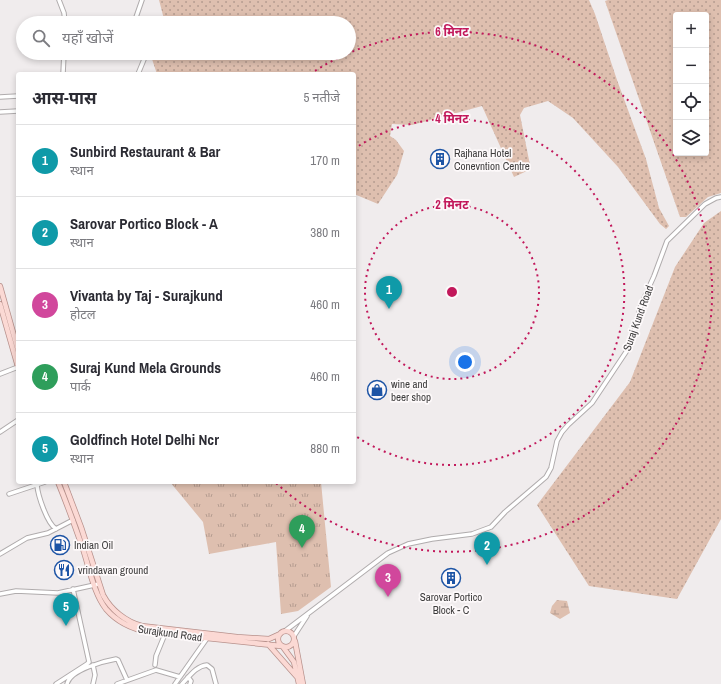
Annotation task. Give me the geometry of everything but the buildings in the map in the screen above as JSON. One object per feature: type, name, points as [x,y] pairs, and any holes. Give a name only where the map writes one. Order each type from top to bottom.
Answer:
[{"type":"main road","points":[[0,286],[4,316],[16,345]]},
{"type":"main road","points":[[0,304],[16,360]]},
{"type":"main road","name":"Surajkund Road","points":[[59,484],[106,609],[123,623],[141,630],[165,634],[269,639],[280,634]]},
{"type":"main road","name":"Surajkund Road","points":[[65,484],[81,527],[96,584],[112,608],[123,617],[136,624],[282,646]]},
{"type":"main road","points":[[298,684],[294,662],[278,639],[280,634],[285,631],[291,632],[295,638],[303,684]]},
{"type":"main road","points":[[282,646],[288,648],[291,646],[295,638]]},
{"type":"main road","points":[[268,644],[298,678]]},
{"type":"street","points":[[59,0],[63,8],[64,16]]},
{"type":"street","points":[[137,16],[142,0]]},
{"type":"street","points":[[63,72],[64,60]]},
{"type":"street","points":[[139,72],[143,60]]},
{"type":"street","points":[[0,97],[16,96]]},
{"type":"street","points":[[0,112],[16,111]]},
{"type":"street","name":"Suraj Kund Road","points":[[285,631],[388,553],[408,544],[432,539],[472,534],[491,527],[528,492],[542,481],[549,472],[557,441],[562,432],[592,403],[628,349],[632,341],[640,305],[654,276],[667,241],[704,204],[721,197]]},
{"type":"street","points":[[0,374],[16,368]]},
{"type":"street","points":[[0,432],[16,421]]},
{"type":"street","points":[[9,494],[37,485],[44,509],[51,525],[56,529]]},
{"type":"street","points":[[0,554],[27,538],[48,533],[73,520]]},
{"type":"street","points":[[0,594],[16,591],[58,593],[96,584]]},
{"type":"street","points":[[56,684],[89,662],[73,589]]},
{"type":"street","points":[[295,638],[310,612]]},
{"type":"street","points":[[155,665],[156,656],[165,634]]},
{"type":"street","points":[[175,684],[208,636]]},
{"type":"street","points":[[67,684],[68,680],[93,665],[118,659],[128,682]]},
{"type":"street","points":[[93,665],[95,675],[93,684]]},
{"type":"street","points":[[182,684],[197,669],[207,665],[212,669],[216,684]]},
{"type":"street","points":[[117,684],[128,682],[156,670],[180,677]]},
{"type":"street","points":[[188,677],[191,681],[190,684]]},
{"type":"green space","points":[[159,0],[589,0],[646,159],[659,208],[669,226],[666,229],[660,224],[618,167],[573,118],[548,101],[524,108],[520,115],[530,165],[529,170],[514,177],[482,106],[412,125],[392,124],[390,136],[396,140],[404,151],[397,175],[378,204],[356,195],[356,72],[156,72],[152,60],[356,60],[356,16],[163,16]]},
{"type":"green space","points":[[721,0],[721,193],[708,197],[686,217],[680,217],[605,1]]},
{"type":"green space","points":[[721,211],[721,519],[677,599],[589,586],[537,505],[630,382],[675,267],[704,223]]},
{"type":"green space","points":[[172,484],[321,484],[331,587],[298,611],[281,614],[276,542],[209,554],[203,522]]},
{"type":"green space","points":[[557,600],[567,601],[570,613],[560,619],[550,613],[552,606]]},
{"type":"place","name":"Rajhana Hotel Conevntion Centre","points":[[440,159]]},
{"type":"place","name":"Sunbird Restaurant & Bar","points":[[389,309]]},
{"type":"place","name":"wine and beer shop","points":[[377,390]]},
{"type":"place","name":"Indian Oil","points":[[60,545]]},
{"type":"place","name":"Suraj Kund Mela Grounds","points":[[302,548]]},
{"type":"place","name":"Sarovar Portico Block - A","points":[[487,565]]},
{"type":"place","name":"vrindavan ground","points":[[64,570]]},
{"type":"place","name":"Sarovar Portico Block - C","points":[[451,578]]},
{"type":"place","name":"Vivanta by Taj - Surajkund","points":[[388,597]]},
{"type":"place","name":"Goldfinch Hotel Delhi Ncr","points":[[66,626]]}]
